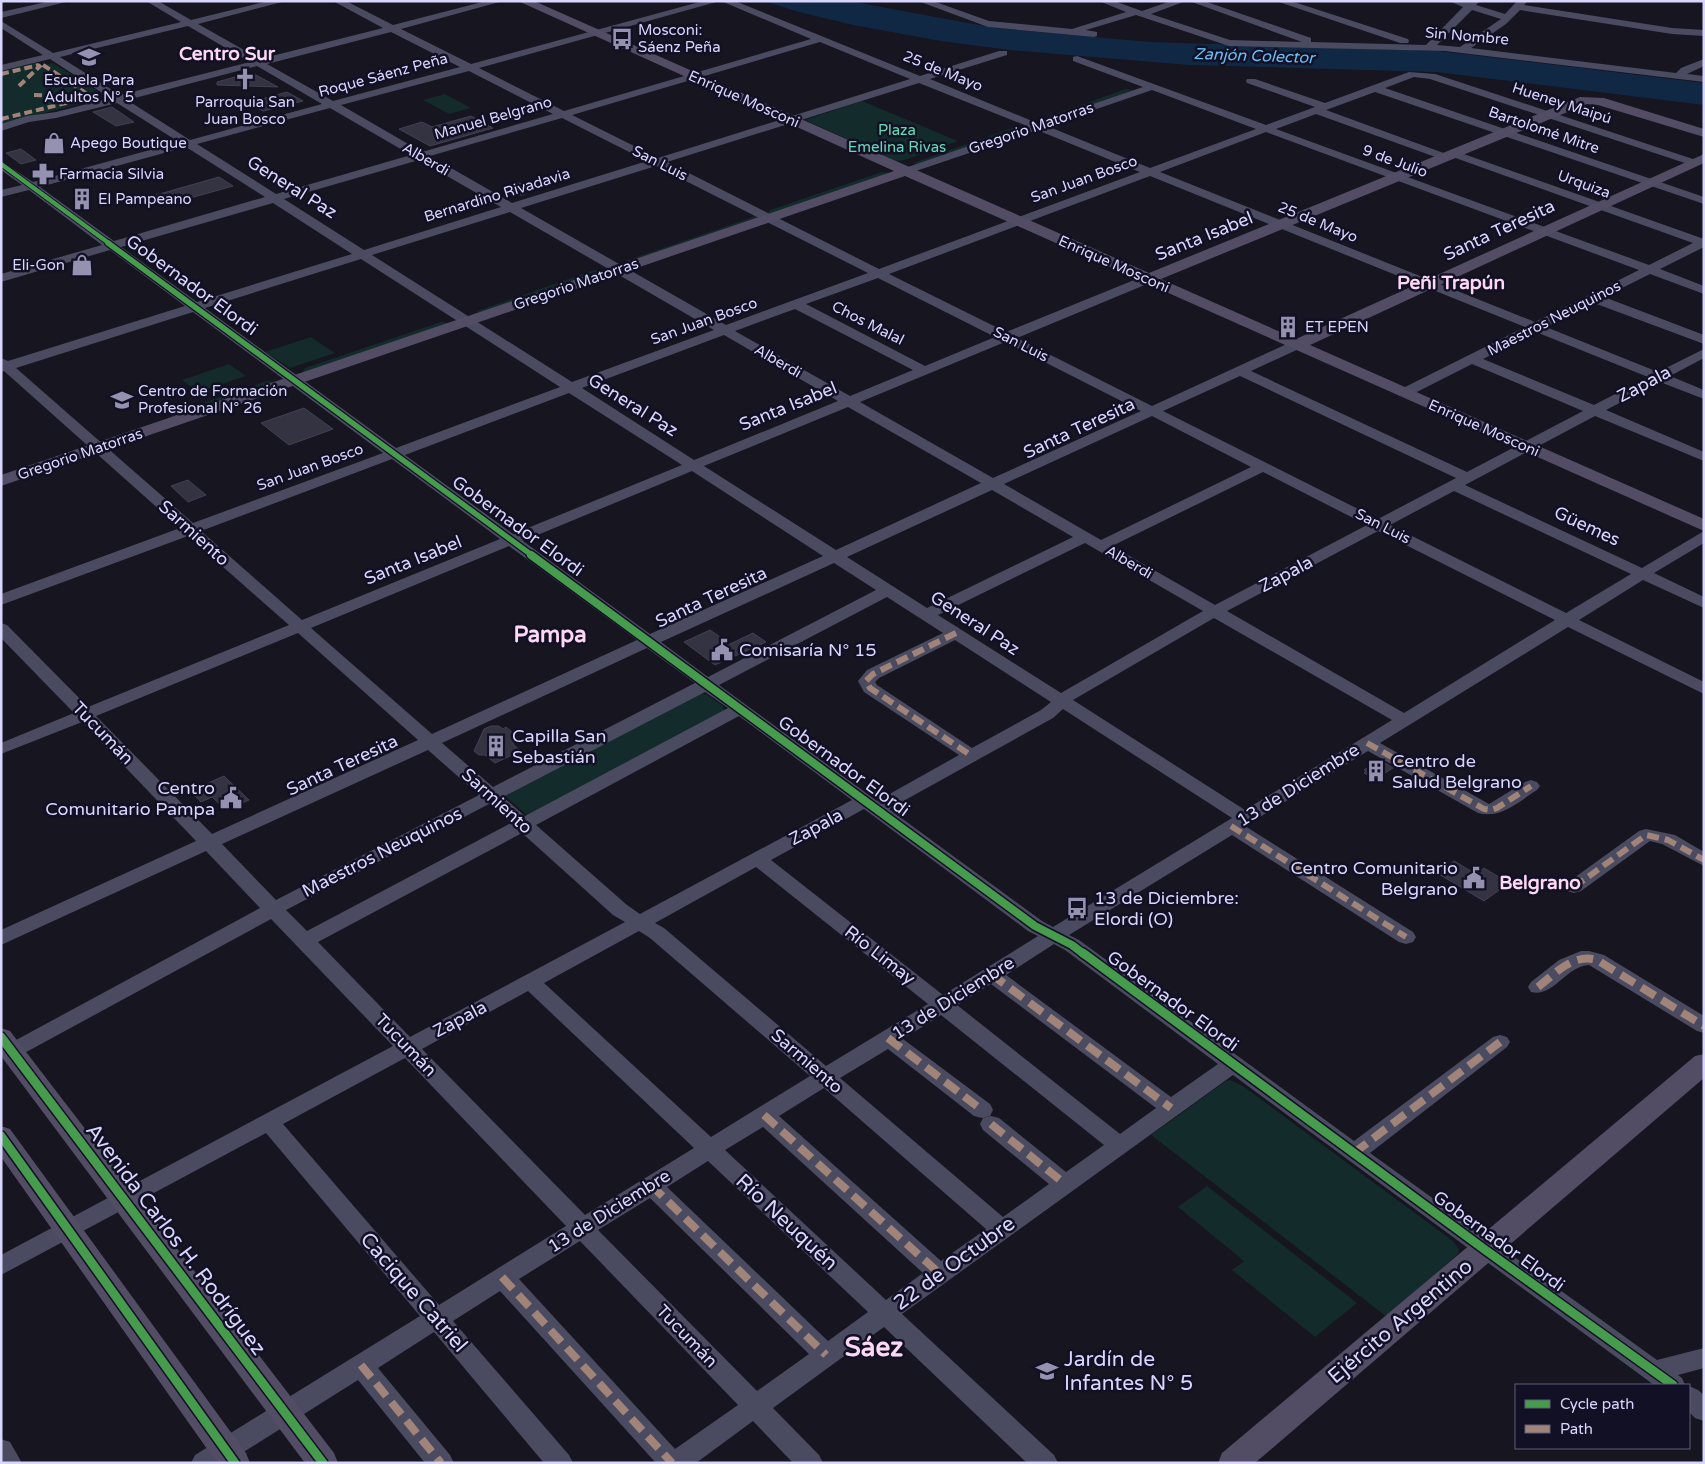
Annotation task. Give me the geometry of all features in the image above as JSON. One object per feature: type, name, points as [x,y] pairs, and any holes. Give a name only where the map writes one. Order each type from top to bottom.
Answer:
[{"type":"main road","name":"Enrique Mosconi","points":[[524,1],[1704,526]]},
{"type":"main road","name":"Santa Isabel","points":[[1148,279],[1589,99],[1704,133]]},
{"type":"main road","name":"Santa Teresita","points":[[1296,345],[1699,160]]},
{"type":"main road","name":"Gregorio Matorras","points":[[1,481],[94,444],[900,169]]},
{"type":"main road","name":"Gregorio Matorras","points":[[1,469],[94,444]]},
{"type":"main road","name":"Avenida Carlos H. Rodríguez","points":[[7,1044],[323,1463]]},
{"type":"main road","name":"Ejército Argentino","points":[[1233,1463],[1704,1063]]},
{"type":"main road","points":[[1,1136],[68,1230],[221,1458]]},
{"type":"street","points":[[1,15],[65,1]]},
{"type":"street","name":"Alberdi","points":[[151,1],[1404,720]]},
{"type":"street","points":[[1,68],[281,1]]},
{"type":"street","name":"San Luis","points":[[338,1],[1380,524],[1704,689]]},
{"type":"street","points":[[1,128],[27,119],[56,114],[498,1]]},
{"type":"street","name":"Roque Sáenz Peña","points":[[1,194],[715,1]]},
{"type":"street","name":"25 de Mayo","points":[[726,1],[1704,395]]},
{"type":"street","points":[[923,1],[992,25],[1094,34]]},
{"type":"street","points":[[936,6],[951,1]]},
{"type":"street","points":[[1104,1],[1138,13]]},
{"type":"street","points":[[1070,32],[1181,1]]},
{"type":"street","points":[[1194,1],[1306,39],[1313,45]]},
{"type":"street","points":[[1281,1],[1408,42],[1415,47]]},
{"type":"street","points":[[1298,7],[1316,1]]},
{"type":"street","points":[[1454,1],[1473,4],[1508,18]]},
{"type":"street","points":[[1429,47],[1473,4]]},
{"type":"street","points":[[1462,50],[1508,18],[1521,4],[1672,31],[1703,33]]},
{"type":"street","name":"Sin Nombre","points":[[1138,13],[1227,42],[1429,47],[1704,79]]},
{"type":"street","name":"General Paz","points":[[1,24],[1062,701],[1406,938]]},
{"type":"street","name":"Manuel Belgrano","points":[[1,278],[821,39]]},
{"type":"street","name":"Bernardino Rivadavia","points":[[3,365],[196,307],[1003,53]]},
{"type":"street","name":"9 de Julio","points":[[1077,59],[1704,290]]},
{"type":"street","points":[[1678,76],[1685,70],[1704,62]]},
{"type":"street","name":"San Juan Bosco","points":[[1,600],[1374,88],[1419,74]]},
{"type":"street","name":"Hueney Maipú","points":[[1419,74],[1431,76],[1549,115],[1699,160]]},
{"type":"street","name":"Urquiza","points":[[1251,81],[1320,109],[1704,243]]},
{"type":"street","name":"Gregorio Matorras","points":[[900,169],[1025,122],[1140,82]]},
{"type":"street","name":"Gregorio Matorras","points":[[900,169],[1037,126],[1152,87]]},
{"type":"street","name":"Bartolomé Mitre","points":[[1374,88],[1704,201]]},
{"type":"street","name":"Gobernador Elordi","points":[[1,164],[1035,926],[1072,945],[1484,1249],[1672,1384]]},
{"type":"street","name":"Maestros Neuquinos","points":[[1404,393],[1704,243]]},
{"type":"street","name":"Santa Isabel","points":[[1,750],[1148,279]]},
{"type":"street","points":[[1594,298],[1704,340]]},
{"type":"street","name":"Chos Malal","points":[[796,304],[925,370]]},
{"type":"street","name":"Santa Teresita","points":[[1,938],[1296,345]]},
{"type":"street","name":"Zapala","points":[[1,1266],[758,859],[972,756],[1050,713],[1062,701],[1084,685],[1215,611],[1704,353]]},
{"type":"street","points":[[1472,359],[1704,457]]},
{"type":"street","name":"Sarmiento","points":[[3,365],[620,910],[657,933],[1002,1229]]},
{"type":"street","name":"Güemes","points":[[1240,371],[1642,574],[1704,603]]},
{"type":"street","points":[[1100,546],[1264,466]]},
{"type":"street","name":"13 de Diciembre","points":[[221,1458],[285,1412],[942,1004],[1704,536]]},
{"type":"street","points":[[926,614],[1086,537]]},
{"type":"street","name":"Maestros Neuquinos","points":[[7,1044],[274,909],[888,590]]},
{"type":"street","name":"Tucumán","points":[[1,628],[810,1463]]},
{"type":"street","points":[[956,634],[873,674],[866,681],[870,688],[972,756]]},
{"type":"street","points":[[304,941],[740,709]]},
{"type":"street","points":[[1367,743],[1487,810],[1497,808],[1531,786]]},
{"type":"street","points":[[1574,887],[1646,835],[1664,838],[1704,860]]},
{"type":"street","name":"Río Limay","points":[[758,859],[1120,1145]]},
{"type":"street","points":[[1538,988],[1576,959],[1588,956],[1704,1026]]},
{"type":"street","points":[[991,974],[1171,1108]]},
{"type":"street","name":"Río Neuquén","points":[[530,981],[1045,1463]]},
{"type":"street","points":[[888,1038],[1065,1184]]},
{"type":"street","points":[[1354,1153],[1500,1042]]},
{"type":"street","name":"22 de Octubre","points":[[674,1463],[1233,1064]]},
{"type":"street","points":[[764,1115],[940,1274]]},
{"type":"street","name":"Cacique Catriel","points":[[269,1122],[560,1463]]},
{"type":"street","points":[[651,1185],[826,1355]]},
{"type":"street","points":[[502,1278],[674,1463]]},
{"type":"street","points":[[1653,1371],[1704,1358]]},
{"type":"street","points":[[361,1365],[441,1463]]},
{"type":"street","points":[[1690,1398],[1704,1410]]},
{"type":"street","points":[[1,1450],[9,1463]]},
{"type":"green space","points":[[35,63],[43,65],[53,63],[99,92],[87,95],[86,97],[91,101],[1,124],[1,71]]},
{"type":"green space","points":[[1126,89],[1134,90],[1041,122],[1038,120]]},
{"type":"green space","points":[[445,94],[471,108],[449,114],[423,100]]},
{"type":"green space","name":"Plaza Emelina Rivas","points":[[862,101],[958,141],[905,160],[896,161],[805,120]]},
{"type":"green space","points":[[1012,128],[1019,129],[917,164],[913,163]]},
{"type":"green space","points":[[882,172],[890,173],[771,214],[768,213],[770,210]]},
{"type":"green space","points":[[756,216],[758,217],[628,263],[625,261]]},
{"type":"green space","points":[[594,270],[602,271],[478,313],[477,311]]},
{"type":"green space","points":[[441,322],[449,323],[303,371],[305,368]]},
{"type":"green space","points":[[311,337],[335,353],[290,368],[265,352]]},
{"type":"green space","points":[[229,364],[246,376],[198,392],[182,380]]},
{"type":"green space","points":[[267,381],[275,382],[173,418],[171,416],[174,413]]},
{"type":"green space","points":[[701,693],[723,706],[724,712],[528,816],[505,796]]},
{"type":"green space","points":[[1230,1080],[1243,1086],[1453,1241],[1459,1249],[1458,1254],[1387,1317],[1151,1135]]},
{"type":"green space","points":[[1207,1186],[1357,1303],[1315,1337],[1232,1270],[1244,1261],[1178,1207]]},
{"type":"water","name":"Zanjón Colector","points":[[764,1],[849,1],[995,28],[1150,42],[1438,51],[1704,83],[1704,105],[1437,72],[1189,65],[1010,50],[941,41],[853,25],[799,12]]},
{"type":"building","name":"Parroquia San Juan Bosco","points":[[246,74],[256,75],[278,87],[217,85],[217,82]]},
{"type":"building","points":[[287,92],[303,101],[263,111],[248,103]]},
{"type":"building","points":[[112,107],[134,122],[116,126],[93,112]]},
{"type":"building","points":[[471,116],[493,128],[430,146],[399,129],[422,122],[432,127]]},
{"type":"building","points":[[21,149],[36,160],[21,164],[6,153]]},
{"type":"building","points":[[219,177],[233,186],[169,204],[156,195]]},
{"type":"building","points":[[516,183],[530,184],[524,195],[511,195]]},
{"type":"building","points":[[304,408],[333,429],[289,445],[261,423]]},
{"type":"building","points":[[188,480],[206,495],[188,502],[171,486]]},
{"type":"building","name":"Comisaría N° 15","points":[[710,630],[730,644],[753,633],[766,642],[715,665],[684,642]]},
{"type":"building","name":"Capilla San Sebastián","points":[[491,726],[499,726],[503,729],[506,727],[517,736],[513,744],[521,751],[495,763],[485,755],[479,755],[474,751],[484,729]]},
{"type":"building","name":"Centro de Salud Belgrano","points":[[1377,761],[1380,763],[1382,761],[1393,768],[1375,779],[1364,773],[1366,771],[1364,770]]},
{"type":"building","points":[[224,776],[249,800],[226,810],[212,797],[201,802],[190,791]]},
{"type":"building","name":"Centro Comunitario Belgrano","points":[[1454,861],[1476,874],[1484,868],[1509,883],[1484,901],[1437,873]]},
{"type":"marked path","points":[[1,74],[39,65]]},
{"type":"marked path","points":[[19,86],[41,65]]},
{"type":"marked path","points":[[43,65],[63,78]]},
{"type":"marked path","points":[[70,83],[89,95]]},
{"type":"marked path","points":[[34,95],[81,96]]},
{"type":"marked path","points":[[1,119],[86,98]]},
{"type":"marked path","points":[[956,633],[873,674],[866,681],[870,688],[972,756]]},
{"type":"marked path","points":[[1367,743],[1484,809],[1491,810],[1497,808],[1531,786]]},
{"type":"marked path","points":[[1231,826],[1406,937]]},
{"type":"marked path","points":[[1574,887],[1646,835],[1661,837],[1676,843],[1704,860]]},
{"type":"marked path","points":[[1538,987],[1573,961],[1589,958],[1597,960],[1704,1026]]},
{"type":"marked path","points":[[991,974],[1171,1108]]},
{"type":"marked path","points":[[888,1038],[982,1110]]},
{"type":"marked path","points":[[1354,1153],[1500,1042]]},
{"type":"marked path","points":[[764,1115],[940,1274]]},
{"type":"marked path","points":[[991,1124],[1065,1184]]},
{"type":"marked path","points":[[651,1185],[826,1355]]},
{"type":"marked path","points":[[502,1277],[672,1463]]},
{"type":"marked path","points":[[361,1365],[441,1463]]},
{"type":"cycle path","points":[[1,164],[1035,926],[1072,945],[1484,1249],[1672,1384]]},
{"type":"cycle path","points":[[1,1037],[323,1463]]},
{"type":"cycle path","points":[[1,1136],[235,1463]]},
{"type":"place","name":"Mosconi: Sáenz Peña","points":[[622,39]]},
{"type":"place","name":"Escuela Para Adultos N° 5","points":[[89,57]]},
{"type":"place","name":"Parroquia San Juan Bosco","points":[[245,79]]},
{"type":"place","name":"Apego Boutique","points":[[54,143]]},
{"type":"place","name":"Farmacia Silvia","points":[[43,174]]},
{"type":"place","name":"El Pampeano","points":[[82,199]]},
{"type":"place","name":"Eli-Gon","points":[[82,265]]},
{"type":"place","name":"ET EPEN","points":[[1288,327]]},
{"type":"place","name":"Centro de Formación Profesional N° 26","points":[[122,400]]},
{"type":"place","name":"Comisaría N° 15","points":[[722,650]]},
{"type":"place","name":"Capilla San Sebastián","points":[[496,746]]},
{"type":"place","name":"Centro de Salud Belgrano","points":[[1376,771]]},
{"type":"place","name":"Centro Comunitario Pampa","points":[[231,798]]},
{"type":"place","name":"Centro Comunitario Belgrano","points":[[1474,878]]},
{"type":"place","name":"13 de Diciembre: Elordi (O)","points":[[1077,908]]},
{"type":"place","name":"Jardín de Infantes N° 5","points":[[1047,1371]]},
{"type":"district","name":"Centro Sur","points":[[227,53]]},
{"type":"district","name":"Peñi Trapún","points":[[1451,282]]},
{"type":"district","name":"Pampa","points":[[550,634]]},
{"type":"district","name":"Belgrano","points":[[1540,882]]},
{"type":"district","name":"Sáez","points":[[874,1347]]}]
